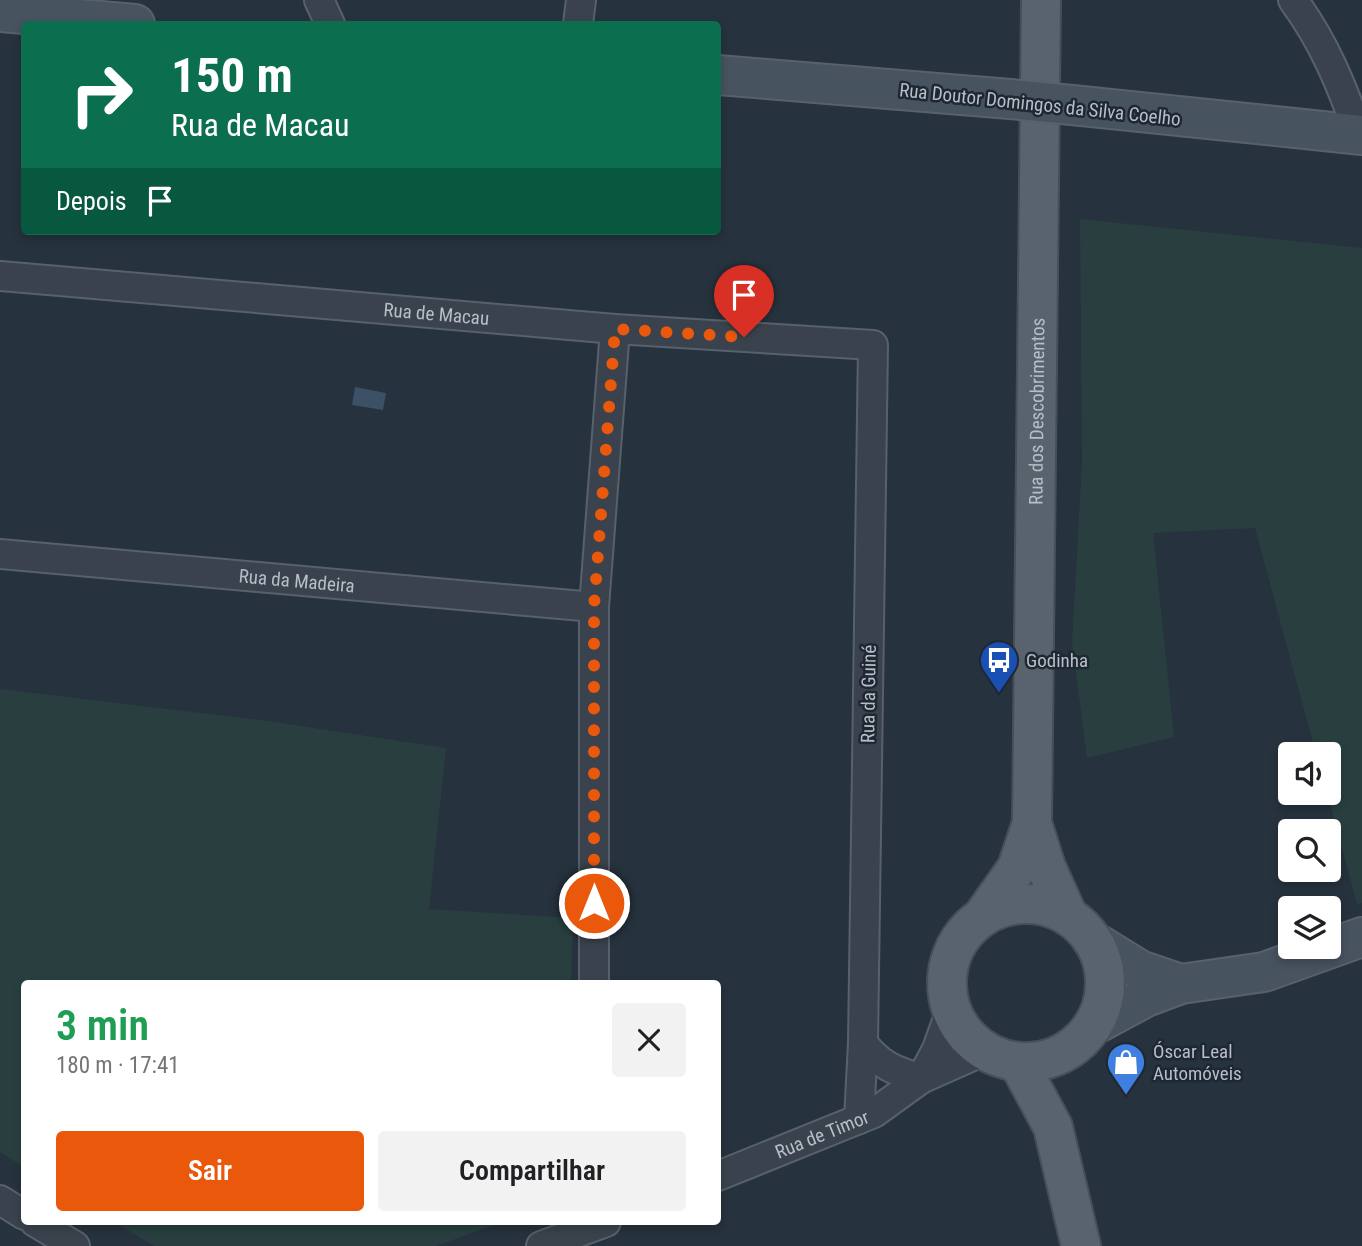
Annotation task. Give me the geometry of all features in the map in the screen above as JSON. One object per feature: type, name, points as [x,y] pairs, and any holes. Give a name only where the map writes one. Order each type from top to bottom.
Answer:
[{"type":"main road","name":"Rua dos Descobrimentos","points":[[1041,0],[1032,823],[1017,868],[983,916],[964,934],[951,957],[947,975],[951,1010],[970,1040],[1001,1056],[1053,1127]]},
{"type":"main road","name":"Rua dos Descobrimentos","points":[[1032,823],[1046,867],[1080,928],[1101,956],[1105,992],[1059,1082],[1053,1127],[1081,1246]]},
{"type":"main road","points":[[983,916],[999,908],[1034,904],[1080,928]]},
{"type":"main road","points":[[1001,1056],[1036,1062],[1081,1038]]},
{"type":"street","points":[[319,0],[329,21]]},
{"type":"street","points":[[578,21],[581,0]]},
{"type":"street","points":[[1293,0],[1311,25],[1337,73],[1360,135]]},
{"type":"street","points":[[0,12],[101,21]]},
{"type":"street","name":"Rua Doutor Domingos da Silva Coelho","points":[[721,75],[1010,99],[1360,135]]},
{"type":"street","name":"Rua de Macau","points":[[0,276],[615,329],[873,345]]},
{"type":"street","points":[[594,980],[594,607],[615,329]]},
{"type":"street","name":"Rua da Guiné","points":[[859,1119],[863,1044],[873,345]]},
{"type":"street","name":"Rua da Madeira","points":[[0,554],[594,607]]},
{"type":"street","points":[[1080,928],[1140,970],[1181,984]]},
{"type":"street","points":[[1081,1038],[1146,997],[1181,984],[1264,972],[1362,937]]},
{"type":"street","name":"Rua de Timor","points":[[921,1079],[937,1049],[951,1010]]},
{"type":"street","points":[[863,1044],[875,1059],[892,1070],[921,1079]]},
{"type":"street","name":"Rua de Timor","points":[[721,1175],[874,1113],[921,1079],[1001,1056]]},
{"type":"street","points":[[0,1200],[21,1213]]},
{"type":"street","points":[[40,1225],[75,1246]]},
{"type":"street","points":[[541,1246],[593,1225]]},
{"type":"green space","points":[[1080,219],[1362,248],[1362,903],[1357,904],[1341,845],[1341,819],[1334,819],[1330,805],[1341,805],[1341,742],[1313,742],[1255,528],[1153,533],[1174,737],[1087,758],[1072,643],[1082,462]]},
{"type":"green space","points":[[0,689],[261,720],[446,748],[429,909],[573,918],[571,980],[21,980],[21,1165],[0,1152]]},
{"type":"green space","points":[[119,1225],[495,1225],[436,1246],[154,1246]]},
{"type":"water","points":[[355,387],[386,393],[383,410],[352,405]]},
{"type":"place","name":"Godinha","points":[[999,694]]},
{"type":"place","name":"Óscar Leal Automóveis","points":[[1126,1096]]},
{"type":"route","points":[[594,903],[594,607],[615,329],[744,337]]}]
